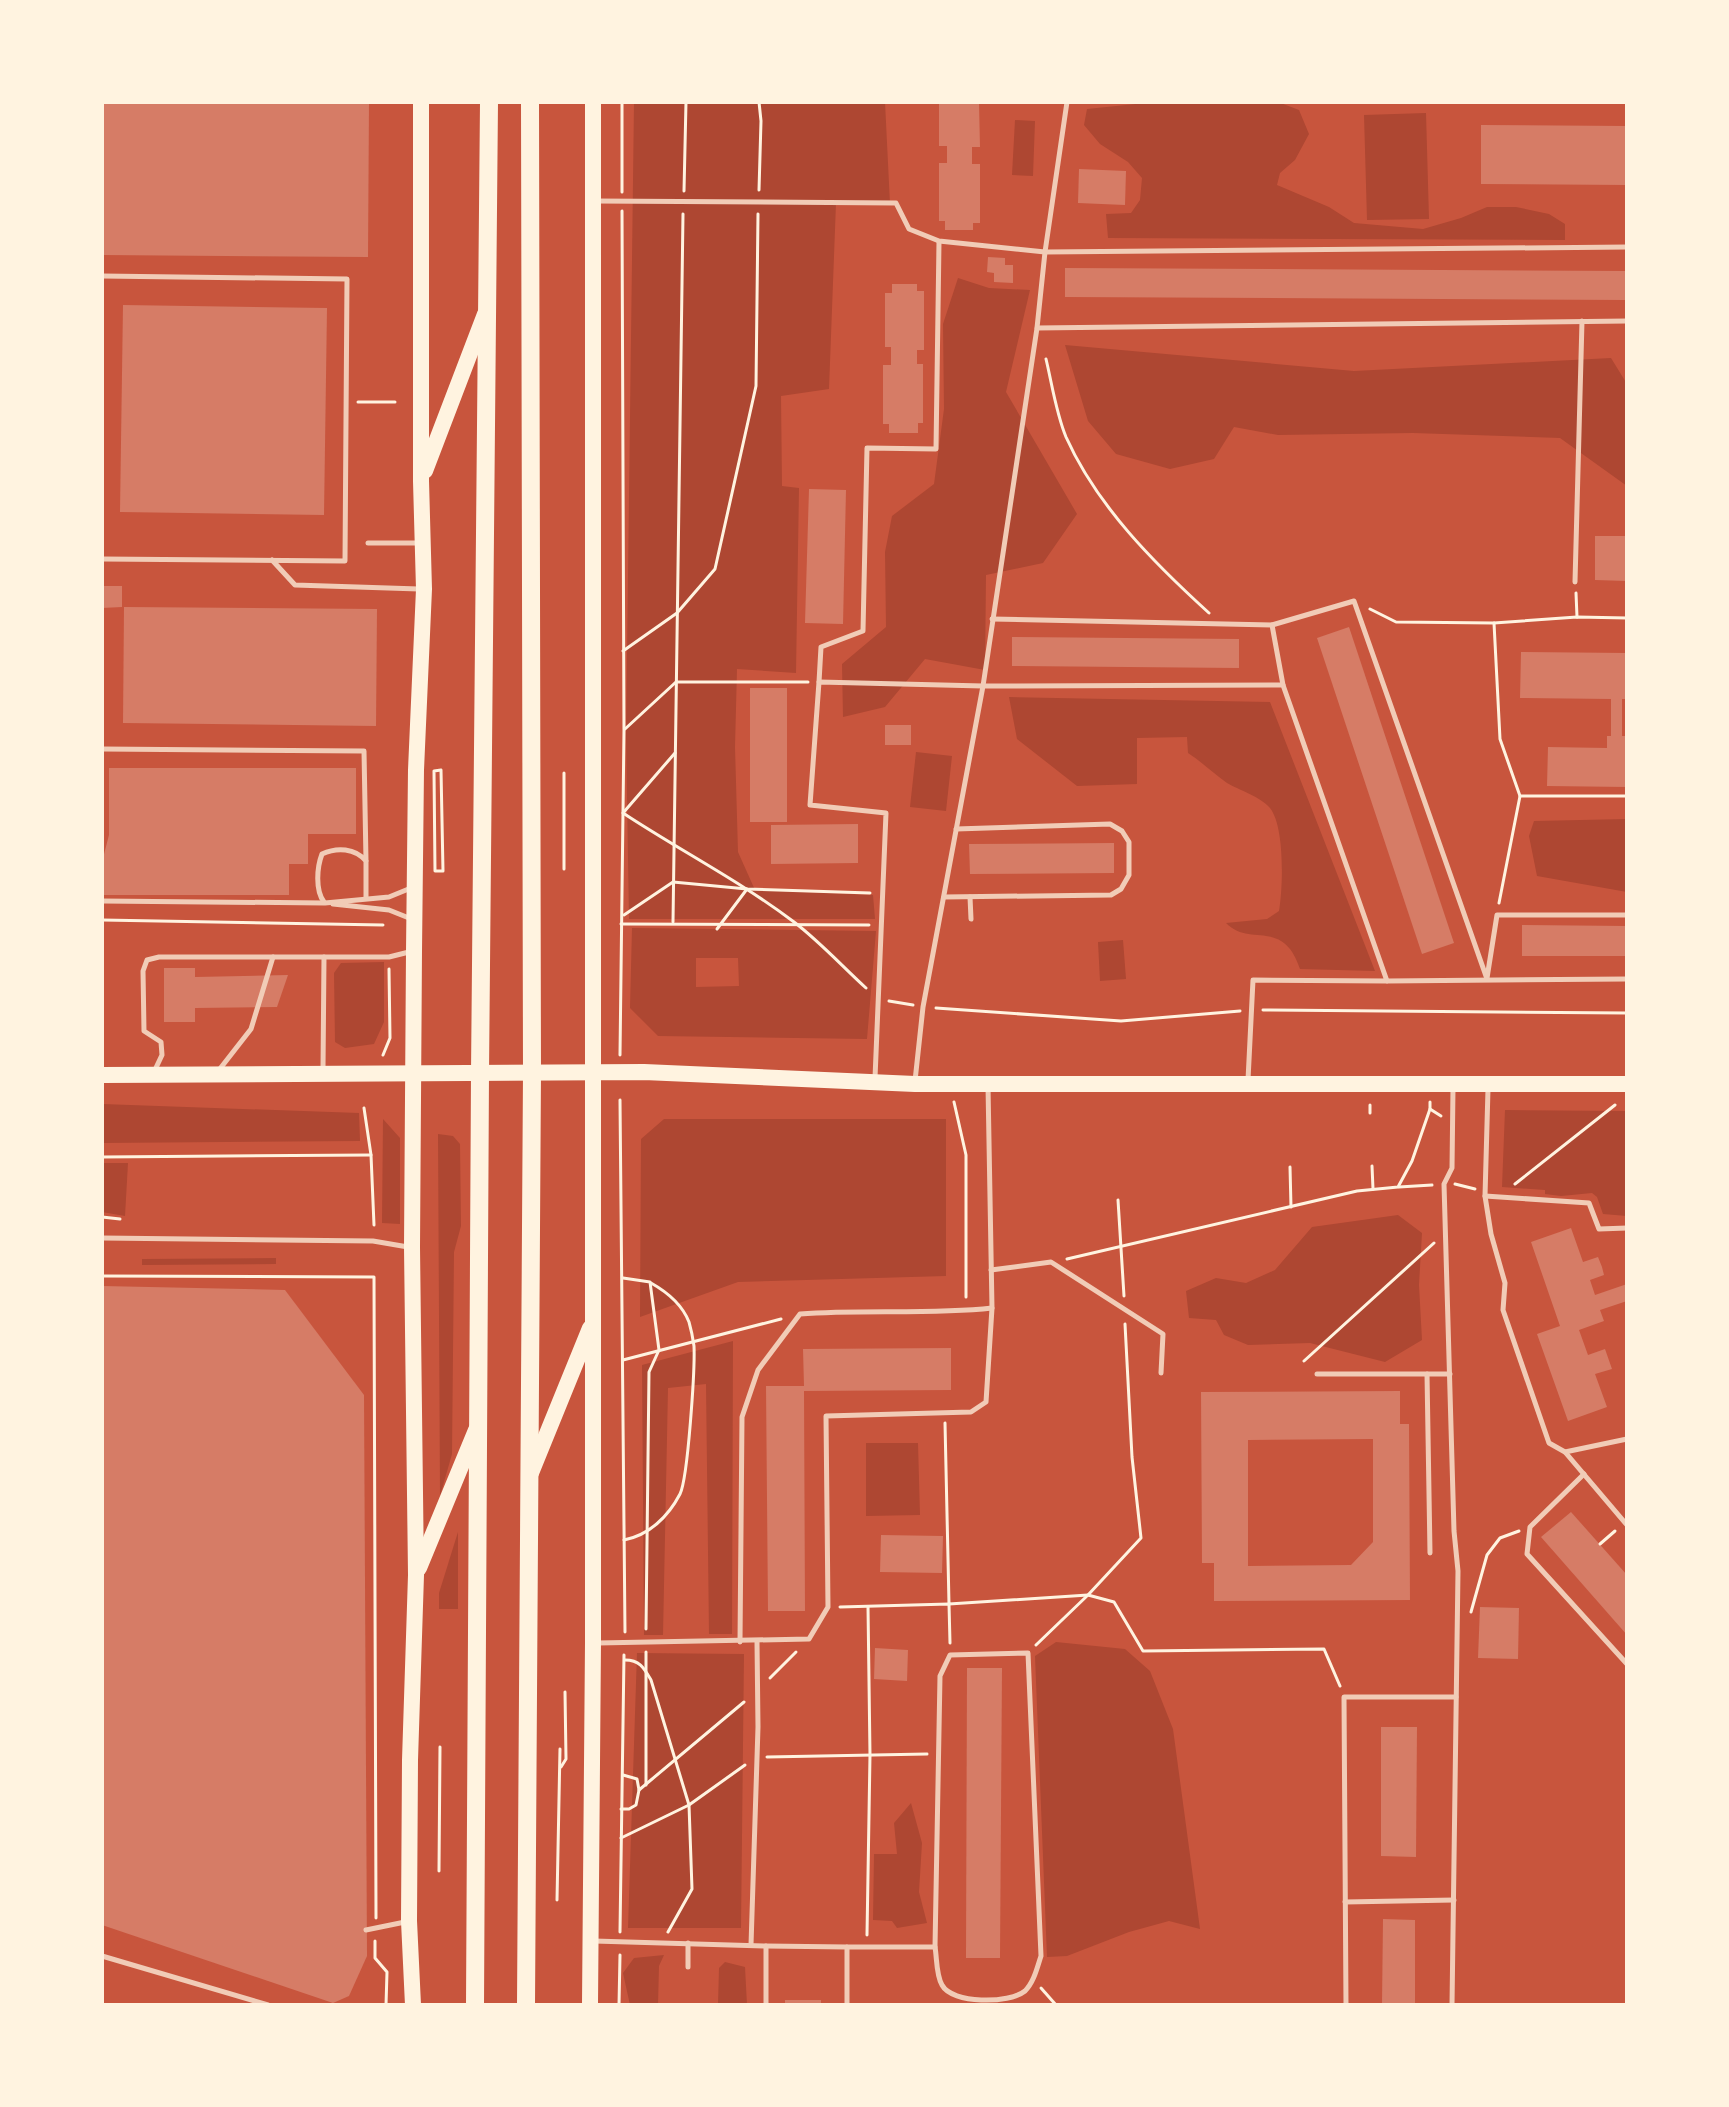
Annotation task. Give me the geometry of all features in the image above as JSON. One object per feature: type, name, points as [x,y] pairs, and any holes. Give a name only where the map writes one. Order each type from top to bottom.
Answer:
[{"type":"main road","points":[[413,2005],[409,1921],[416,1575],[412,1247],[414,920],[416,770],[424,589],[421,102]]},
{"type":"main road","points":[[475,2005],[489,102]]},
{"type":"main road","points":[[526,2005],[532,1073],[530,102]]},
{"type":"main road","points":[[590,2005],[593,1643],[593,102]]},
{"type":"main road","points":[[421,481],[489,305]]},
{"type":"main road","points":[[102,1075],[591,1072],[915,1084],[1627,1084]]},
{"type":"main road","points":[[529,1478],[592,1322]]},
{"type":"main road","points":[[416,1575],[478,1425]]},
{"type":"lane","points":[[915,1084],[923,1007],[983,686],[1037,328],[1067,102]]},
{"type":"lane","points":[[592,201],[896,203],[909,229],[939,241],[1045,252],[1627,247]]},
{"type":"lane","points":[[875,1083],[886,813],[810,805],[821,647],[863,631],[867,448],[936,449],[939,241]]},
{"type":"lane","points":[[102,276],[347,279],[345,561],[102,559]]},
{"type":"lane","points":[[1575,582],[1582,321]]},
{"type":"lane","points":[[1037,328],[1627,321]]},
{"type":"lane","points":[[368,543],[423,543]]},
{"type":"lane","points":[[272,560],[295,585],[424,589]]},
{"type":"lane","points":[[992,619],[1272,625],[1354,601],[1487,979]]},
{"type":"lane","points":[[1272,625],[1283,685],[1387,981]]},
{"type":"lane","points":[[819,682],[983,686],[1283,685]]},
{"type":"lane","points":[[102,749],[364,751],[366,898]]},
{"type":"lane","points":[[944,897],[1111,895],[1121,889],[1129,875],[1129,842],[1122,831],[1110,824],[956,829]]},
{"type":"lane","points":[[325,903],[318,891],[322,854],[330,850],[348,850],[359,853],[366,861]]},
{"type":"lane","points":[[325,903],[389,897],[415,887]]},
{"type":"lane","points":[[970,897],[971,919]]},
{"type":"lane","points":[[102,901],[325,903],[389,910],[414,920]]},
{"type":"lane","points":[[1487,979],[1497,915],[1627,915]]},
{"type":"lane","points":[[152,1074],[162,1055],[161,1042],[144,1031],[143,971],[147,960],[159,957],[389,957],[414,951]]},
{"type":"lane","points":[[215,1075],[251,1029],[273,957]]},
{"type":"lane","points":[[323,1074],[324,957]]},
{"type":"lane","points":[[1247,1085],[1253,980],[1627,979]]},
{"type":"lane","points":[[593,1643],[809,1639],[828,1607],[826,1416],[971,1412],[986,1402],[992,1308],[988,1083]]},
{"type":"lane","points":[[1452,2005],[1458,1571],[1454,1531],[1444,1184],[1452,1168],[1453,1084]]},
{"type":"lane","points":[[1488,1084],[1485,1196],[1491,1234],[1505,1283],[1503,1310],[1549,1443],[1565,1452],[1626,1524]]},
{"type":"lane","points":[[1485,1196],[1589,1203],[1599,1229],[1627,1228]]},
{"type":"lane","points":[[102,1238],[373,1241],[412,1247]]},
{"type":"lane","points":[[991,1270],[1051,1262],[1163,1334],[1161,1373]]},
{"type":"lane","points":[[740,1642],[742,1417],[758,1370],[800,1314],[847,1310],[992,1308]]},
{"type":"lane","points":[[1317,1374],[1450,1374]]},
{"type":"lane","points":[[1427,1374],[1430,1553]]},
{"type":"lane","points":[[1565,1452],[1627,1439]]},
{"type":"lane","points":[[1584,1474],[1530,1527],[1527,1554],[1627,1664]]},
{"type":"lane","points":[[751,1945],[757,1642]]},
{"type":"lane","points":[[1028,1653],[1041,1956],[1033,1979],[1024,1992],[1007,1998],[965,1999],[950,1995],[940,1983],[935,1947],[940,1676],[950,1655],[1028,1653]]},
{"type":"lane","points":[[1346,2005],[1344,1697],[1456,1697]]},
{"type":"lane","points":[[1345,1902],[1454,1900]]},
{"type":"lane","points":[[366,1930],[409,1921]]},
{"type":"lane","points":[[591,1940],[766,1946],[935,1947]]},
{"type":"lane","points":[[688,1943],[688,1967]]},
{"type":"lane","points":[[766,1946],[766,2005]]},
{"type":"lane","points":[[847,1947],[847,2005]]},
{"type":"lane","points":[[102,1956],[268,2005]]},
{"type":"path","points":[[620,1059],[624,730],[622,102]]},
{"type":"path","points":[[673,922],[686,102]]},
{"type":"path","points":[[623,651],[677,613],[715,569],[756,386],[759,102]]},
{"type":"path","points":[[1045,359],[1066,436],[1104,502],[1165,572],[1224,626]]},
{"type":"path","points":[[354,402],[395,402]]},
{"type":"path","points":[[1575,582],[1577,617]]},
{"type":"path","points":[[1354,601],[1396,622],[1494,623],[1577,617],[1627,618]]},
{"type":"path","points":[[1494,623],[1500,739],[1520,796],[1497,915]]},
{"type":"path","points":[[624,730],[676,682],[819,682]]},
{"type":"path","points":[[623,813],[675,753]]},
{"type":"path","points":[[435,871],[443,871],[441,770]]},
{"type":"path","points":[[564,773],[564,869]]},
{"type":"path","points":[[1520,796],[1627,796]]},
{"type":"path","points":[[623,813],[747,889],[797,924],[878,1000]]},
{"type":"path","points":[[623,916],[673,882],[747,889],[882,894]]},
{"type":"path","points":[[717,929],[747,889]]},
{"type":"path","points":[[102,920],[383,925]]},
{"type":"path","points":[[621,924],[881,925]]},
{"type":"path","points":[[370,1059],[384,1054],[390,1038],[389,957]]},
{"type":"path","points":[[954,1098],[966,1155],[966,1310]]},
{"type":"path","points":[[619,2005],[625,1643],[620,1100]]},
{"type":"path","points":[[1370,1105],[1370,1113]]},
{"type":"path","points":[[1498,1197],[1615,1105]]},
{"type":"path","points":[[364,1108],[371,1155],[374,1225]]},
{"type":"path","points":[[1051,1262],[1373,1189],[1398,1187],[1412,1161],[1430,1109]]},
{"type":"path","points":[[102,1157],[371,1155]]},
{"type":"path","points":[[1372,1166],[1373,1189]]},
{"type":"path","points":[[1290,1167],[1291,1207]]},
{"type":"path","points":[[1462,1185],[1477,1190]]},
{"type":"path","points":[[1028,1653],[1141,1538],[1132,1457],[1118,1200]]},
{"type":"path","points":[[102,1217],[120,1219]]},
{"type":"path","points":[[1304,1361],[1446,1233]]},
{"type":"path","points":[[102,1276],[374,1277],[375,1958],[387,1972],[386,2005]]},
{"type":"path","points":[[623,1278],[650,1282],[668,1293],[682,1308],[693,1342],[682,1488],[672,1508],[636,1538],[624,1540]]},
{"type":"path","points":[[646,1785],[649,1372],[659,1350],[650,1282]]},
{"type":"path","points":[[623,1360],[800,1314]]},
{"type":"path","points":[[945,1432],[950,1655]]},
{"type":"path","points":[[1600,1544],[1626,1524]]},
{"type":"path","points":[[1471,1613],[1487,1555],[1500,1538],[1518,1531]]},
{"type":"path","points":[[828,1607],[949,1604],[1088,1595],[1114,1602],[1143,1651],[1324,1649],[1344,1697]]},
{"type":"path","points":[[867,1947],[870,1755],[868,1607]]},
{"type":"path","points":[[639,1790],[758,1690],[809,1639]]},
{"type":"path","points":[[624,1660],[634,1660],[646,1671],[689,1805],[692,1889],[662,1942]]},
{"type":"path","points":[[559,1770],[566,1759],[565,1692]]},
{"type":"path","points":[[439,1871],[440,1747]]},
{"type":"path","points":[[557,1900],[560,1749]]},
{"type":"path","points":[[621,1838],[689,1805],[756,1757],[937,1754]]},
{"type":"path","points":[[621,1809],[636,1805],[639,1790],[637,1779],[623,1775]]},
{"type":"path","points":[[1033,1979],[1056,2005]]},
{"type":"shaded area","points":[[634,102],[885,102],[890,204],[836,203],[829,389],[781,396],[782,486],[799,488],[796,673],[737,669],[735,747],[738,852],[755,890],[873,895],[875,919],[629,919],[626,735]]},
{"type":"shaded area","points":[[1155,102],[1278,102],[1299,110],[1309,134],[1295,160],[1280,173],[1277,185],[1329,207],[1354,223],[1423,229],[1487,207],[1516,207],[1549,214],[1565,224],[1565,240],[1108,238],[1106,214],[1131,213],[1140,200],[1142,178],[1128,162],[1100,144],[1084,125],[1087,109]]},
{"type":"shaded area","points":[[1426,113],[1429,219],[1367,220],[1364,115]]},
{"type":"shaded area","points":[[1015,120],[1035,121],[1033,176],[1012,175]]},
{"type":"shaded area","points":[[958,278],[989,288],[1030,290],[1006,392],[1077,514],[1043,563],[986,575],[985,670],[925,659],[885,707],[843,717],[842,664],[886,627],[885,552],[892,516],[934,484],[944,409],[943,324]]},
{"type":"shaded area","points":[[1065,345],[1354,371],[1611,358],[1627,384],[1627,486],[1560,438],[1413,433],[1278,435],[1234,427],[1214,459],[1170,469],[1116,454],[1088,421]]},
{"type":"shaded area","points":[[1009,697],[1270,702],[1375,971],[1300,969],[1285,943],[1235,930],[1226,923],[1267,919],[1279,911],[1282,873],[1278,829],[1275,817],[1266,804],[1227,783],[1188,753],[1187,737],[1137,738],[1137,784],[1077,786],[1017,739]]},
{"type":"shaded area","points":[[916,752],[952,756],[946,811],[910,807]]},
{"type":"shaded area","points":[[1627,819],[1627,892],[1537,876],[1529,836],[1534,821]]},
{"type":"shaded area","points":[[632,928],[876,931],[867,1039],[658,1036],[630,1008]],"holes":[[[696,958],[738,958],[739,986],[696,987]]]},
{"type":"shaded area","points":[[1123,940],[1126,979],[1100,981],[1098,942]]},
{"type":"shaded area","points":[[384,962],[384,1022],[374,1044],[345,1048],[335,1042],[334,973],[341,963]]},
{"type":"shaded area","points":[[102,1104],[359,1113],[360,1141],[102,1143]]},
{"type":"shaded area","points":[[1505,1110],[1627,1111],[1627,1216],[1603,1214],[1597,1197],[1592,1193],[1561,1196],[1545,1194],[1545,1190],[1502,1187]]},
{"type":"shaded area","points":[[383,1119],[400,1138],[400,1224],[382,1223]]},
{"type":"shaded area","points":[[664,1119],[946,1119],[946,1276],[738,1282],[640,1317],[641,1139]]},
{"type":"shaded area","points":[[438,1134],[453,1136],[460,1144],[461,1226],[454,1252],[452,1454],[440,1496]]},
{"type":"shaded area","points":[[102,1163],[128,1163],[125,1216],[102,1212]]},
{"type":"shaded area","points":[[1398,1215],[1422,1233],[1419,1285],[1422,1340],[1385,1362],[1310,1343],[1248,1345],[1224,1335],[1216,1320],[1189,1318],[1186,1291],[1216,1278],[1246,1283],[1275,1270],[1312,1227]]},
{"type":"shaded area","points":[[276,1258],[276,1264],[142,1265],[142,1259]]},
{"type":"shaded area","points":[[733,1341],[732,1634],[709,1634],[706,1384],[668,1388],[663,1635],[644,1635],[642,1365]]},
{"type":"shaded area","points":[[866,1443],[918,1443],[920,1515],[866,1516]]},
{"type":"shaded area","points":[[458,1532],[458,1609],[439,1609],[439,1593]]},
{"type":"shaded area","points":[[1056,1642],[1125,1649],[1150,1671],[1173,1729],[1200,1929],[1169,1921],[1129,1932],[1067,1956],[1047,1957],[1035,1656]]},
{"type":"shaded area","points":[[637,1653],[744,1654],[741,1928],[628,1928]]},
{"type":"shaded area","points":[[911,1803],[922,1843],[919,1892],[927,1923],[897,1928],[892,1921],[873,1920],[874,1854],[897,1854],[894,1823]]},
{"type":"shaded area","points":[[664,1955],[659,1966],[658,2005],[630,2005],[623,1973],[634,1958]]},
{"type":"shaded area","points":[[725,1962],[745,1967],[747,2005],[718,2005],[719,1968]]},
{"type":"building","points":[[102,102],[369,102],[368,257],[102,255]]},
{"type":"building","points":[[939,102],[979,102],[980,147],[972,147],[972,164],[980,164],[980,223],[973,223],[973,230],[945,230],[945,221],[939,221],[939,163],[947,163],[947,146],[939,146]]},
{"type":"building","points":[[1481,125],[1627,126],[1627,185],[1481,184]]},
{"type":"building","points":[[1079,169],[1126,171],[1125,205],[1078,203]]},
{"type":"building","points":[[988,257],[1005,258],[1005,265],[1013,265],[1013,283],[994,282],[994,273],[987,272]]},
{"type":"building","points":[[1065,268],[1627,271],[1627,300],[1065,297]]},
{"type":"building","points":[[892,284],[917,284],[917,291],[924,291],[924,350],[917,350],[917,364],[923,364],[923,423],[918,423],[918,433],[889,433],[889,424],[883,424],[883,365],[891,365],[891,347],[885,347],[885,293],[892,293]]},
{"type":"building","points":[[123,305],[327,308],[324,515],[120,512]]},
{"type":"building","points":[[809,489],[846,490],[843,624],[805,623]]},
{"type":"building","points":[[1595,536],[1627,536],[1627,581],[1595,580]]},
{"type":"building","points":[[102,586],[122,586],[122,607],[102,608]]},
{"type":"building","points":[[124,607],[377,609],[376,726],[123,723]]},
{"type":"building","points":[[1349,627],[1454,943],[1422,954],[1317,638]]},
{"type":"building","points":[[1012,637],[1239,639],[1239,668],[1012,666]]},
{"type":"building","points":[[1521,652],[1627,653],[1627,699],[1622,699],[1622,736],[1625,736],[1627,749],[1627,787],[1547,786],[1548,747],[1607,748],[1607,736],[1611,736],[1611,699],[1520,698]]},
{"type":"building","points":[[750,688],[787,688],[787,822],[750,822]]},
{"type":"building","points":[[885,725],[911,725],[911,745],[885,745]]},
{"type":"building","points":[[109,768],[356,768],[356,834],[308,834],[308,864],[289,864],[289,895],[102,895],[102,862],[109,835]]},
{"type":"building","points":[[858,824],[858,863],[771,864],[771,825]]},
{"type":"building","points":[[1114,843],[1114,873],[970,874],[969,844]]},
{"type":"building","points":[[1522,925],[1627,926],[1627,956],[1522,956]]},
{"type":"building","points":[[164,968],[195,968],[195,977],[288,975],[277,1007],[195,1008],[195,1022],[164,1022]]},
{"type":"building","points":[[1571,1228],[1583,1262],[1598,1257],[1602,1267],[1604,1275],[1590,1280],[1595,1295],[1627,1284],[1627,1301],[1600,1310],[1604,1321],[1579,1330],[1588,1355],[1605,1349],[1612,1369],[1595,1374],[1607,1407],[1568,1421],[1537,1334],[1560,1326],[1531,1242]]},
{"type":"building","points":[[102,1286],[285,1290],[364,1395],[367,1956],[349,1996],[333,2003],[102,1925]]},
{"type":"building","points":[[951,1348],[951,1390],[804,1391],[805,1611],[768,1611],[766,1386],[804,1386],[803,1349]]},
{"type":"building","points":[[1400,1391],[1400,1424],[1409,1424],[1410,1600],[1214,1601],[1214,1563],[1202,1563],[1201,1392]],"holes":[[[1373,1439],[1373,1542],[1351,1565],[1248,1566],[1248,1440]]]},
{"type":"building","points":[[1571,1512],[1627,1575],[1627,1635],[1541,1537]]},
{"type":"building","points":[[881,1535],[943,1536],[942,1573],[880,1572]]},
{"type":"building","points":[[1480,1607],[1519,1608],[1518,1659],[1478,1658]]},
{"type":"building","points":[[875,1648],[908,1650],[907,1681],[874,1679]]},
{"type":"building","points":[[967,1668],[1002,1668],[1000,1958],[966,1958]]},
{"type":"building","points":[[1381,1727],[1417,1727],[1416,1857],[1381,1856]]},
{"type":"building","points":[[1383,1919],[1415,1920],[1415,2005],[1382,2005]]},
{"type":"building","points":[[785,2000],[821,2000],[821,2005],[785,2005]]}]
